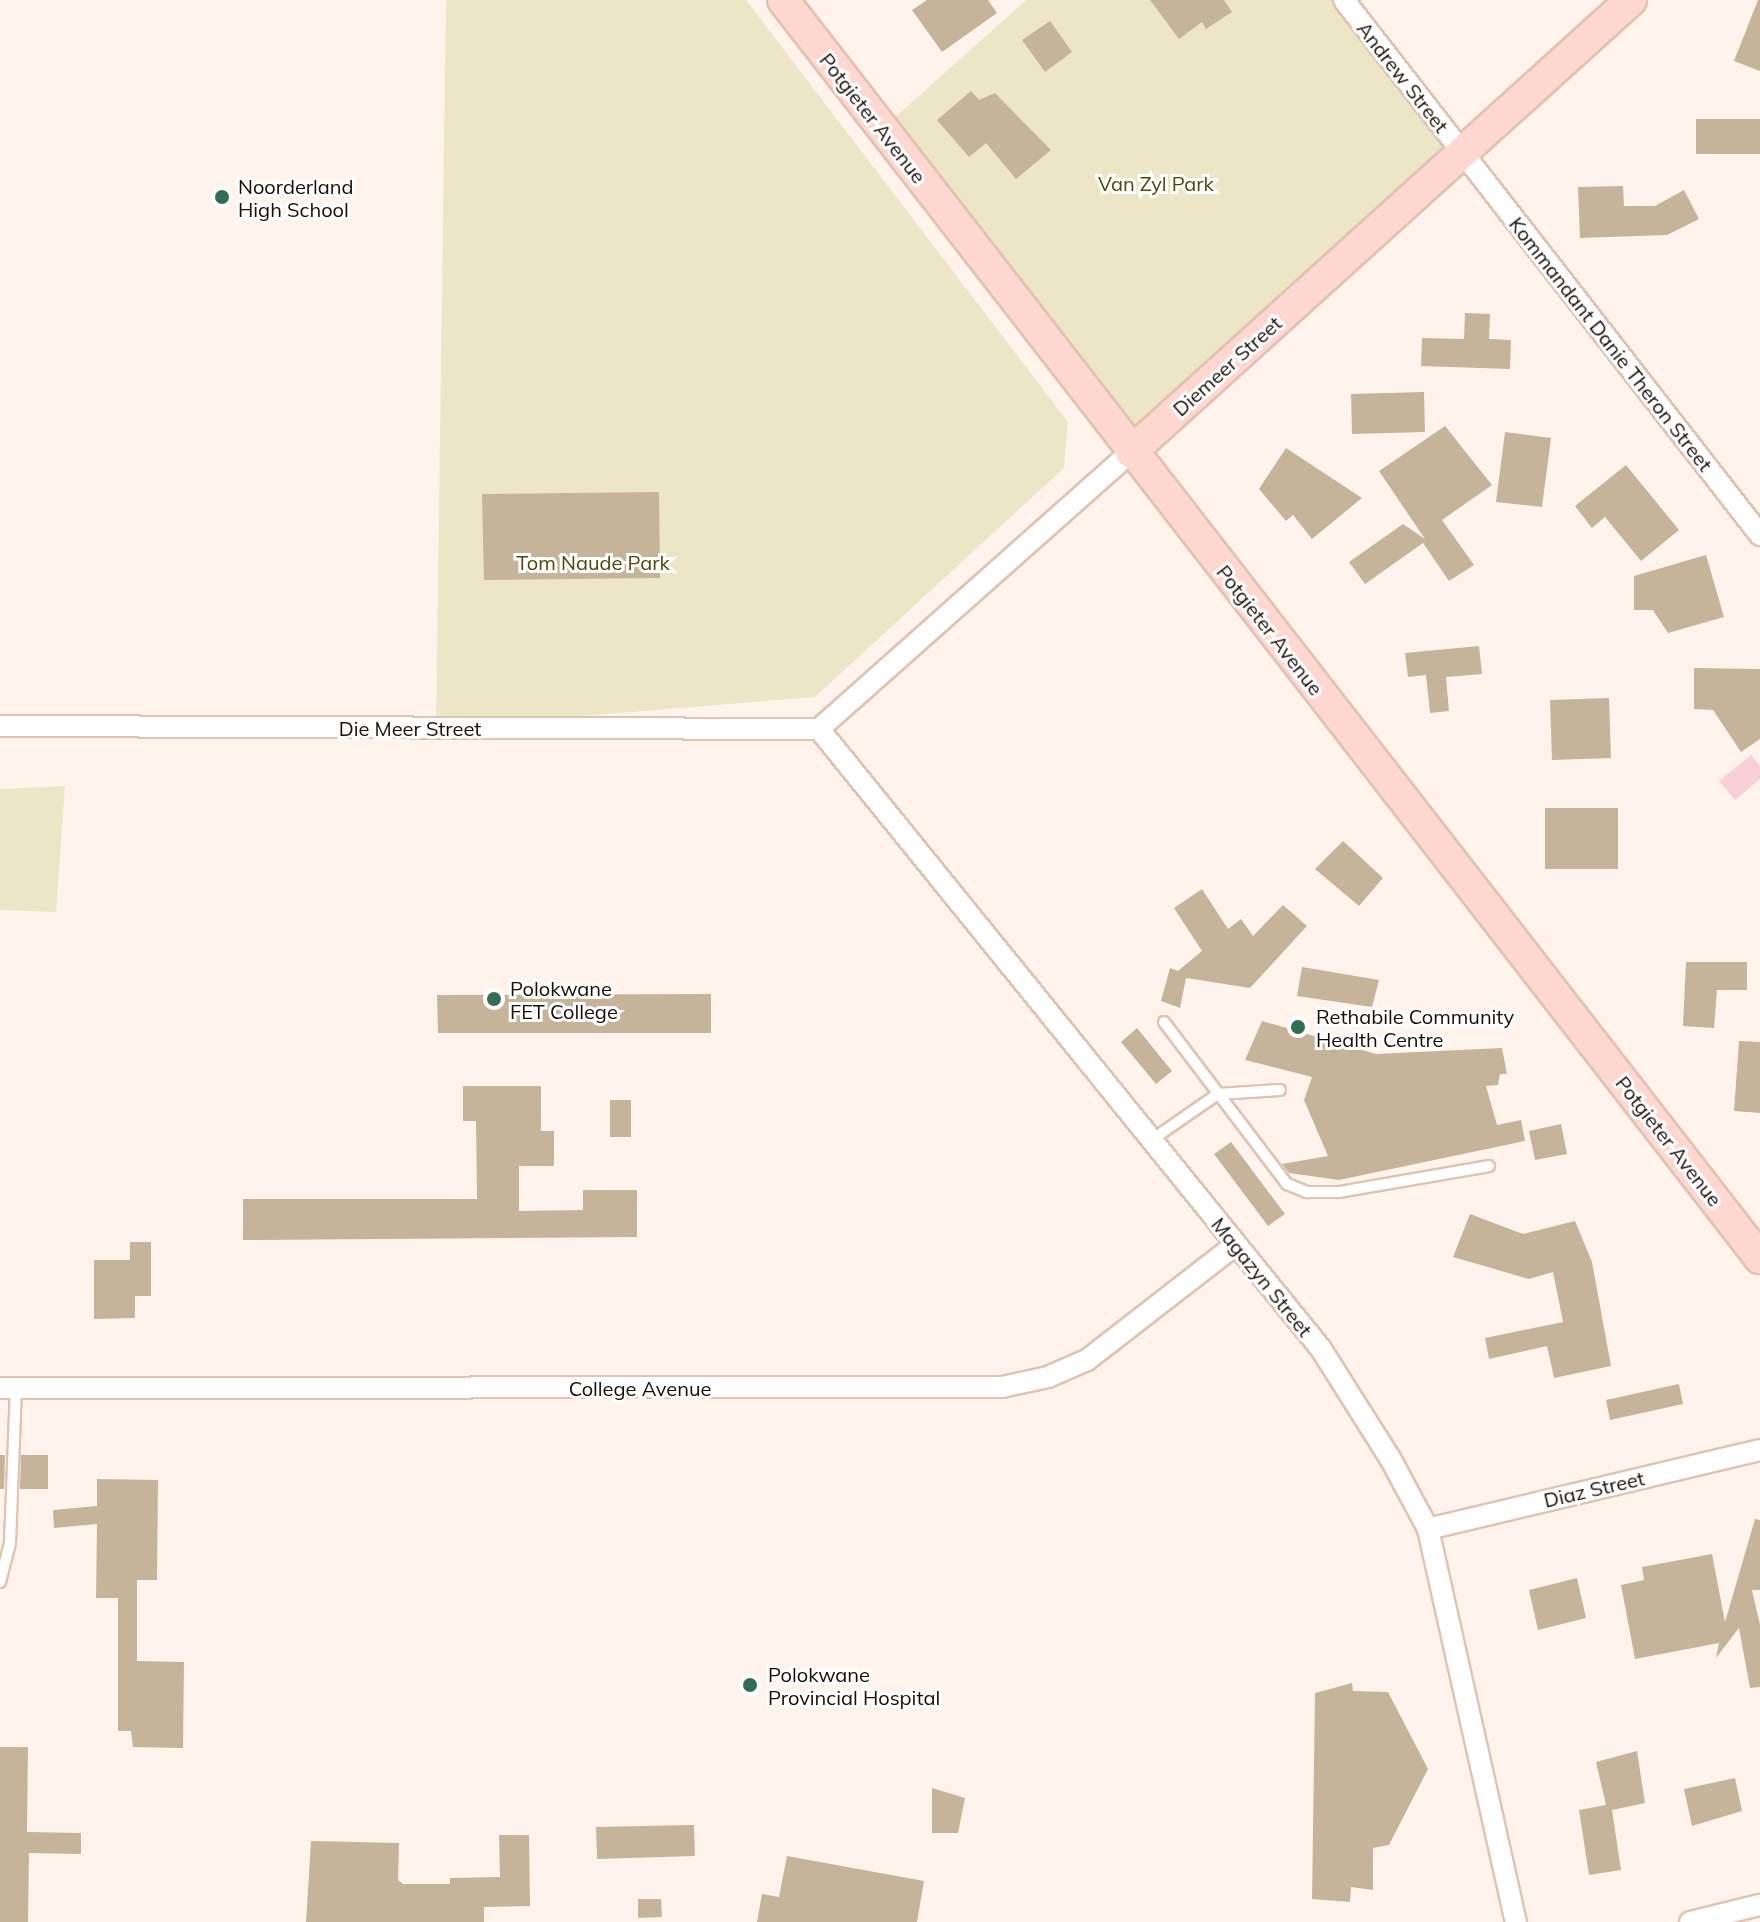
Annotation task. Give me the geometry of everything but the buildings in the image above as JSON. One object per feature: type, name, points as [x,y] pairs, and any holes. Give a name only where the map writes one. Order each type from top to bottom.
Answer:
[{"type":"street","name":"Potgieter Avenue","points":[[783,0],[1760,1258]]},
{"type":"street","name":"Andrew Street","points":[[1344,0],[1462,153]]},
{"type":"street","name":"Diemeer Street","points":[[819,729],[1631,0]]},
{"type":"street","name":"Kommandant Danie Theron Street","points":[[1462,153],[1760,535]]},
{"type":"street","name":"Die Meer Street","points":[[0,726],[819,729]]},
{"type":"street","name":"Magazyn Street","points":[[819,729],[1321,1349],[1428,1529],[1516,1922]]},
{"type":"street","name":"College Avenue","points":[[8,1388],[1002,1387],[1055,1374],[1087,1360],[1235,1245]]},
{"type":"street","name":"Diaz Street","points":[[1428,1529],[1760,1450]]},
{"type":"street","points":[[1690,1922],[1760,1905]]},
{"type":"lane","points":[[1164,1022],[1280,1178],[1307,1192],[1339,1192],[1489,1166]]},
{"type":"lane","points":[[1150,1141],[1218,1094],[1280,1090]]},
{"type":"lane","points":[[0,1582],[10,1543],[8,1388]]},
{"type":"green space","name":"Tom Naude Park","points":[[446,0],[746,0],[1068,422],[1064,468],[815,697],[436,728]]},
{"type":"green space","name":"Van Zyl Park","points":[[1026,0],[1343,0],[1462,153],[1131,452],[882,129]]},
{"type":"green space","points":[[65,786],[56,912],[0,910],[0,789]]},
{"type":"shaded area","points":[[1751,755],[1760,766],[1760,779],[1735,800],[1719,781]]},
{"type":"place","name":"Noorderland High School","points":[[222,197]]},
{"type":"place","name":"Polokwane FET College","points":[[494,999]]},
{"type":"place","name":"Rethabile Community Health Centre","points":[[1298,1027]]},
{"type":"place","name":"Polokwane Provincial Hospital","points":[[750,1685]]}]
